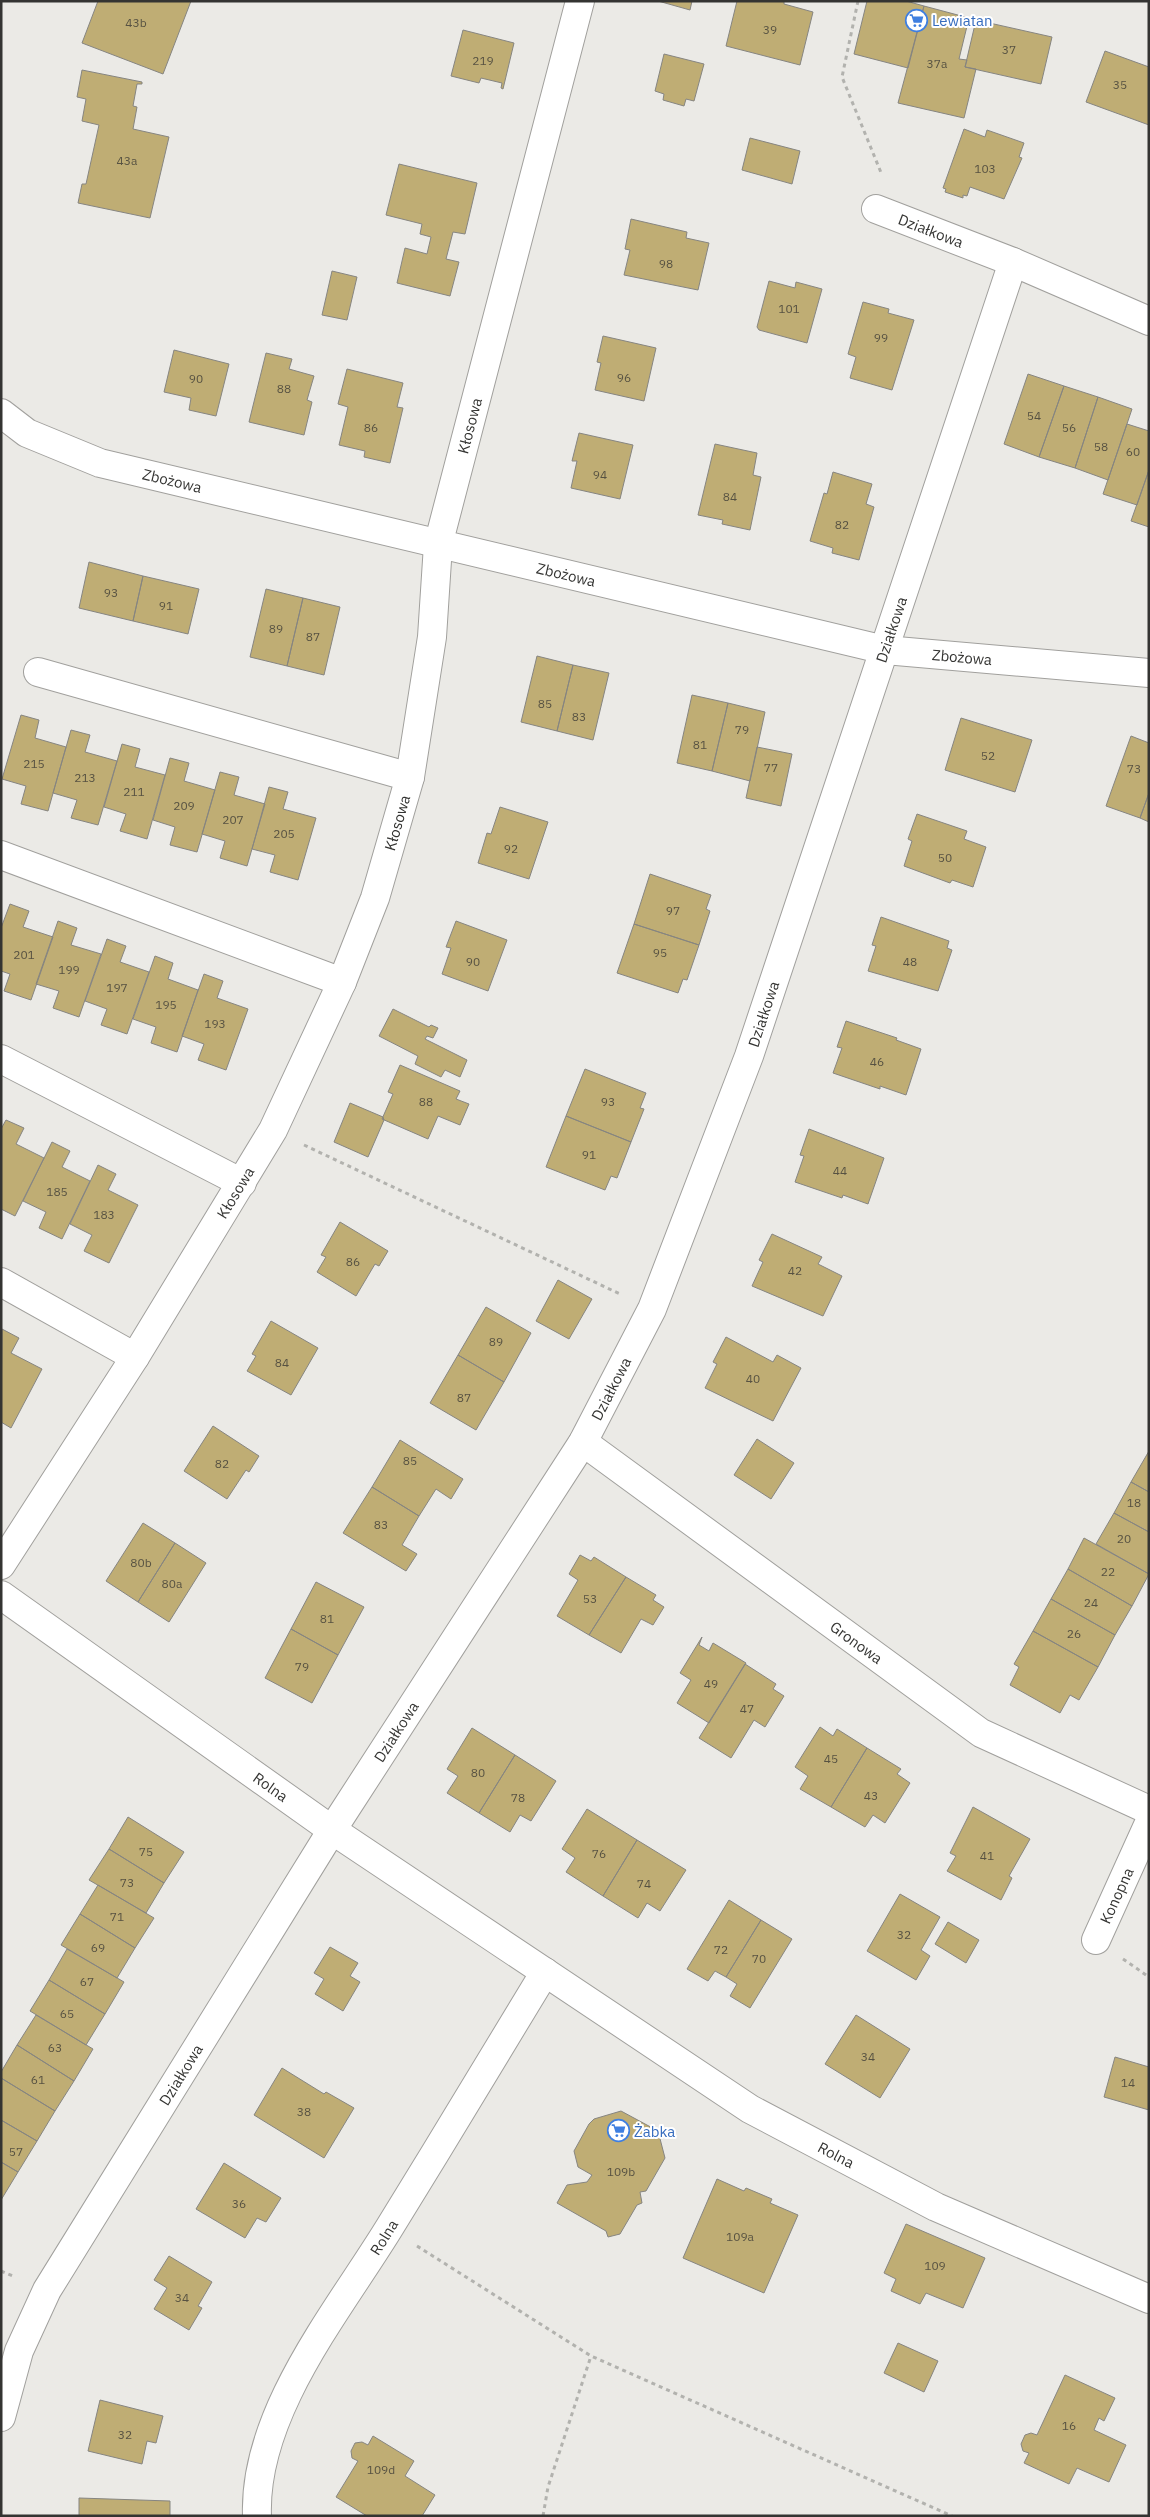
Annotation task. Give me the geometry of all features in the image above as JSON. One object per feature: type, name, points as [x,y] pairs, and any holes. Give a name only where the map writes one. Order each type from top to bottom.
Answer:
[{"type":"street","name":"Kłosowa","points":[[1,1565],[134,1357],[273,1130],[342,982],[375,898],[410,777],[432,637],[438,544],[580,1]]},
{"type":"street","name":"Działkowa","points":[[888,213],[1013,262],[1149,321]]},
{"type":"street","name":"Działkowa","points":[[1,2417],[19,2351],[47,2290],[332,1830],[583,1442],[652,1309],[749,1056],[1013,262]]},
{"type":"street","name":"Zbożowa","points":[[1,413],[27,433],[100,463],[885,650],[1149,673]]},
{"type":"street","points":[[38,672],[410,777]]},
{"type":"street","points":[[1,855],[342,982]]},
{"type":"street","points":[[1,1059],[242,1182]]},
{"type":"street","points":[[1,1282],[134,1357]]},
{"type":"street","name":"Gronowa","points":[[583,1442],[981,1733],[1149,1810]]},
{"type":"street","name":"Rolna","points":[[1,1594],[332,1830],[750,2109],[936,2207],[1149,2299]]},
{"type":"street","name":"Konopna","points":[[1096,1940],[1149,1823]]},
{"type":"street","name":"Rolna","points":[[257,2516],[256,2492],[274,2425],[303,2362],[390,2226],[545,1972]]},
{"type":"path","points":[[858,1],[842,77],[888,213]]},
{"type":"path","points":[[273,1130],[652,1309]]},
{"type":"path","points":[[390,2226],[429,2254],[591,2356],[952,2516]]},
{"type":"path","points":[[543,2516],[548,2487],[591,2356]]},
{"type":"building","points":[[98,1],[191,1],[163,74],[82,43]]},
{"type":"building","points":[[658,1],[692,1],[690,10]]},
{"type":"building","points":[[737,1],[784,1],[784,4],[813,12],[800,65],[726,46]]},
{"type":"building","points":[[867,1],[906,1],[924,6],[908,68],[854,54]]},
{"type":"building","points":[[924,6],[969,18],[959,59],[967,60],[965,67],[976,69],[964,118],[898,103]]},
{"type":"building","points":[[976,20],[1052,37],[1041,84],[965,67]]},
{"type":"building","points":[[463,30],[514,43],[503,89],[501,88],[502,83],[481,78],[479,83],[451,76]]},
{"type":"building","points":[[1105,51],[1149,67],[1149,125],[1086,102]]},
{"type":"building","points":[[664,54],[704,64],[694,101],[686,99],[684,106],[663,100],[664,94],[655,91]]},
{"type":"building","points":[[82,70],[142,82],[142,84],[137,84],[133,106],[137,107],[133,129],[169,137],[150,218],[78,203],[82,184],[86,184],[99,125],[82,121],[86,99],[77,97]]},
{"type":"building","points":[[964,129],[985,137],[987,130],[1024,143],[1019,157],[1022,158],[1004,199],[970,187],[967,196],[963,195],[963,198],[945,192],[946,189],[943,188]]},
{"type":"building","points":[[750,138],[800,151],[792,184],[742,170]]},
{"type":"building","points":[[399,164],[477,183],[465,234],[453,232],[446,259],[459,262],[450,296],[397,283],[405,248],[427,254],[431,237],[420,234],[422,224],[386,215]]},
{"type":"building","points":[[631,219],[687,232],[686,238],[709,243],[698,290],[624,275],[630,250],[625,249]]},
{"type":"building","points":[[332,271],[357,277],[347,320],[322,315]]},
{"type":"building","points":[[769,281],[795,288],[796,282],[822,289],[807,343],[759,330],[757,327]]},
{"type":"building","points":[[863,302],[889,309],[888,313],[914,320],[892,390],[850,378],[856,357],[848,354]]},
{"type":"building","points":[[603,336],[656,348],[644,401],[595,390],[601,363],[597,362]]},
{"type":"building","points":[[174,350],[229,364],[216,416],[189,410],[191,398],[164,392]]},
{"type":"building","points":[[266,353],[292,359],[289,369],[314,376],[307,400],[312,402],[304,435],[249,422]]},
{"type":"building","points":[[347,369],[403,383],[397,407],[403,408],[390,463],[364,457],[365,451],[339,445],[348,407],[338,404]]},
{"type":"building","points":[[1028,374],[1064,386],[1039,457],[1004,444]]},
{"type":"building","points":[[1064,386],[1098,397],[1075,468],[1039,457]]},
{"type":"building","points":[[1098,397],[1132,409],[1108,480],[1075,468]]},
{"type":"building","points":[[1127,424],[1149,431],[1149,470],[1137,505],[1103,494]]},
{"type":"building","points":[[579,433],[633,445],[620,499],[571,488],[577,461],[572,461]]},
{"type":"building","points":[[715,444],[757,453],[753,475],[761,477],[750,530],[722,524],[723,520],[698,515]]},
{"type":"building","points":[[1149,470],[1149,527],[1131,521]]},
{"type":"building","points":[[833,472],[872,484],[866,504],[874,507],[859,560],[832,553],[833,548],[810,541],[824,493],[827,494]]},
{"type":"building","points":[[89,562],[143,576],[133,621],[79,608]]},
{"type":"building","points":[[143,576],[199,589],[188,634],[133,621]]},
{"type":"building","points":[[266,589],[303,598],[287,666],[250,657]]},
{"type":"building","points":[[303,598],[340,607],[324,675],[287,666]]},
{"type":"building","points":[[537,656],[573,665],[557,731],[521,722]]},
{"type":"building","points":[[573,665],[609,673],[593,740],[557,731]]},
{"type":"building","points":[[692,695],[728,703],[712,771],[677,763]]},
{"type":"building","points":[[728,703],[765,712],[750,781],[712,771]]},
{"type":"building","points":[[21,715],[39,720],[35,738],[66,747],[48,811],[21,804],[26,786],[2,779]]},
{"type":"building","points":[[961,718],[1032,740],[1015,792],[945,770]]},
{"type":"building","points":[[71,730],[90,735],[85,752],[117,761],[98,825],[71,818],[77,800],[53,793]]},
{"type":"building","points":[[1131,736],[1149,743],[1149,793],[1140,818],[1106,806]]},
{"type":"building","points":[[122,744],[140,749],[135,767],[165,775],[147,839],[120,831],[126,814],[104,807]]},
{"type":"building","points":[[757,747],[792,754],[781,806],[746,798]]},
{"type":"building","points":[[170,758],[189,763],[184,781],[215,790],[197,852],[170,845],[175,827],[153,820]]},
{"type":"building","points":[[220,772],[239,777],[234,795],[265,804],[247,866],[220,858],[225,841],[202,834]]},
{"type":"building","points":[[269,787],[288,792],[283,809],[316,818],[298,880],[270,872],[275,855],[252,849]]},
{"type":"building","points":[[1149,793],[1149,822],[1140,818]]},
{"type":"building","points":[[500,807],[548,822],[529,879],[478,863],[487,833],[491,834]]},
{"type":"building","points":[[917,814],[967,831],[964,839],[986,847],[973,887],[952,880],[950,883],[904,866],[912,841],[908,839]]},
{"type":"building","points":[[650,874],[711,895],[706,909],[710,911],[699,945],[634,924]]},
{"type":"building","points":[[10,904],[29,911],[23,927],[53,937],[31,1000],[4,991],[10,974],[1,971],[1,928]]},
{"type":"building","points":[[881,917],[949,941],[947,948],[952,950],[938,991],[868,971],[876,946],[872,945]]},
{"type":"building","points":[[58,921],[77,928],[71,945],[101,954],[79,1017],[53,1008],[59,991],[36,984]]},
{"type":"building","points":[[456,921],[507,940],[488,991],[442,974],[451,948],[446,947]]},
{"type":"building","points":[[634,924],[699,945],[687,980],[683,979],[678,993],[617,973]]},
{"type":"building","points":[[107,939],[126,946],[120,962],[149,972],[127,1034],[101,1025],[107,1009],[85,1001]]},
{"type":"building","points":[[155,956],[173,963],[168,979],[198,990],[177,1052],[151,1043],[156,1027],[133,1019]]},
{"type":"building","points":[[204,974],[223,981],[217,998],[248,1009],[226,1070],[198,1060],[204,1044],[182,1036]]},
{"type":"building","points":[[393,1009],[429,1027],[431,1025],[438,1028],[433,1038],[427,1036],[425,1039],[467,1060],[460,1077],[445,1070],[441,1077],[415,1064],[418,1056],[379,1036]]},
{"type":"building","points":[[846,1021],[897,1038],[896,1040],[921,1049],[906,1095],[880,1086],[880,1089],[833,1073],[842,1048],[837,1047]]},
{"type":"building","points":[[400,1065],[460,1091],[456,1099],[469,1104],[460,1125],[438,1116],[428,1139],[382,1119],[393,1094],[388,1092]]},
{"type":"building","points":[[585,1069],[646,1093],[640,1108],[644,1109],[631,1142],[566,1116]]},
{"type":"building","points":[[350,1103],[383,1117],[384,1120],[368,1157],[334,1142]]},
{"type":"building","points":[[566,1116],[631,1142],[617,1178],[611,1176],[605,1190],[546,1167]]},
{"type":"building","points":[[6,1120],[24,1128],[16,1144],[44,1158],[15,1216],[1,1209],[1,1129]]},
{"type":"building","points":[[809,1129],[884,1158],[868,1204],[843,1195],[842,1198],[795,1182],[804,1156],[800,1155]]},
{"type":"building","points":[[52,1142],[70,1151],[62,1167],[90,1181],[62,1239],[39,1228],[46,1212],[23,1201]]},
{"type":"building","points":[[98,1165],[116,1174],[108,1190],[138,1205],[109,1263],[84,1251],[92,1235],[70,1224]]},
{"type":"building","points":[[340,1222],[388,1251],[379,1266],[375,1264],[356,1296],[317,1272],[326,1257],[321,1255]]},
{"type":"building","points":[[772,1234],[822,1257],[818,1264],[842,1276],[823,1316],[752,1286],[763,1262],[759,1260]]},
{"type":"building","points":[[558,1280],[592,1299],[569,1339],[536,1321]]},
{"type":"building","points":[[486,1307],[531,1333],[504,1382],[458,1355]]},
{"type":"building","points":[[271,1321],[318,1348],[291,1395],[247,1371],[256,1356],[252,1354]]},
{"type":"building","points":[[2,1329],[19,1338],[11,1353],[42,1369],[11,1428],[1,1422]]},
{"type":"building","points":[[726,1337],[773,1362],[777,1355],[801,1368],[773,1421],[705,1388],[717,1364],[713,1362]]},
{"type":"building","points":[[458,1355],[504,1382],[476,1430],[430,1403]]},
{"type":"building","points":[[213,1426],[259,1456],[249,1472],[246,1470],[227,1499],[184,1471]]},
{"type":"building","points":[[757,1439],[794,1463],[771,1499],[734,1475]]},
{"type":"building","points":[[400,1440],[463,1479],[451,1499],[436,1489],[419,1516],[372,1487]]},
{"type":"building","points":[[1149,1451],[1149,1492],[1131,1482]]},
{"type":"building","points":[[1131,1482],[1149,1492],[1149,1532],[1114,1513]]},
{"type":"building","points":[[372,1487],[419,1516],[402,1545],[417,1554],[406,1571],[343,1533]]},
{"type":"building","points":[[1114,1513],[1149,1532],[1149,1574],[1096,1544]]},
{"type":"building","points":[[143,1523],[175,1543],[138,1602],[106,1581]]},
{"type":"building","points":[[1084,1538],[1149,1574],[1132,1606],[1068,1569]]},
{"type":"building","points":[[175,1543],[206,1563],[169,1622],[138,1602]]},
{"type":"building","points":[[580,1555],[591,1561],[594,1557],[626,1577],[589,1635],[557,1616],[578,1580],[569,1574]]},
{"type":"building","points":[[1068,1569],[1132,1606],[1115,1635],[1051,1599]]},
{"type":"building","points":[[626,1577],[656,1595],[653,1600],[664,1607],[653,1625],[641,1619],[621,1653],[589,1635]]},
{"type":"building","points":[[316,1582],[364,1607],[338,1655],[291,1629]]},
{"type":"building","points":[[1051,1599],[1115,1635],[1098,1667],[1033,1631]]},
{"type":"building","points":[[291,1629],[338,1655],[312,1703],[265,1678]]},
{"type":"building","points":[[1033,1631],[1098,1667],[1079,1700],[1070,1695],[1060,1713],[1010,1685],[1019,1667],[1014,1664]]},
{"type":"building","points":[[702,1637],[699,1645],[709,1651],[713,1643],[746,1663],[709,1723],[677,1703],[691,1680],[680,1673]]},
{"type":"building","points":[[745,1664],[776,1684],[773,1689],[784,1696],[765,1727],[754,1720],[731,1758],[699,1738]]},
{"type":"building","points":[[820,1727],[833,1736],[837,1729],[867,1748],[831,1807],[800,1789],[808,1776],[795,1767]]},
{"type":"building","points":[[472,1728],[515,1755],[479,1813],[447,1793],[458,1776],[447,1769]]},
{"type":"building","points":[[867,1748],[901,1769],[897,1774],[910,1783],[885,1823],[873,1815],[865,1827],[831,1807]]},
{"type":"building","points":[[515,1755],[556,1781],[531,1821],[520,1815],[510,1832],[479,1813]]},
{"type":"building","points":[[973,1807],[1030,1839],[1009,1876],[1012,1878],[1001,1900],[947,1871],[956,1856],[950,1853]]},
{"type":"building","points":[[587,1809],[637,1840],[603,1896],[566,1872],[575,1858],[562,1849]]},
{"type":"building","points":[[128,1817],[184,1852],[164,1883],[109,1849]]},
{"type":"building","points":[[637,1840],[686,1870],[660,1911],[647,1903],[638,1918],[603,1896]]},
{"type":"building","points":[[109,1849],[164,1883],[146,1913],[89,1880]]},
{"type":"building","points":[[98,1885],[154,1918],[135,1948],[80,1914]]},
{"type":"building","points":[[900,1894],[940,1917],[921,1950],[930,1956],[916,1980],[867,1951]]},
{"type":"building","points":[[729,1900],[761,1920],[726,1977],[715,1971],[708,1981],[687,1969]]},
{"type":"building","points":[[80,1914],[135,1948],[117,1978],[61,1945]]},
{"type":"building","points":[[761,1920],[792,1939],[750,2008],[730,1996],[737,1984],[726,1977]]},
{"type":"building","points":[[948,1922],[979,1940],[966,1963],[935,1944]]},
{"type":"building","points":[[330,1947],[358,1963],[350,1976],[360,1982],[343,2011],[315,1994],[324,1979],[314,1973]]},
{"type":"building","points":[[67,1949],[124,1982],[105,2014],[49,1980]]},
{"type":"building","points":[[49,1980],[105,2014],[86,2045],[30,2011]]},
{"type":"building","points":[[36,2015],[93,2049],[74,2081],[17,2045]]},
{"type":"building","points":[[856,2015],[910,2049],[880,2098],[825,2064]]},
{"type":"building","points":[[17,2045],[74,2081],[55,2111],[1,2078],[1,2072]]},
{"type":"building","points":[[1115,2057],[1149,2067],[1149,2110],[1104,2097]]},
{"type":"building","points":[[282,2068],[324,2094],[326,2092],[354,2108],[324,2158],[254,2115]]},
{"type":"building","points":[[1,2078],[55,2111],[37,2141],[1,2120]]},
{"type":"building","points":[[621,2111],[658,2131],[665,2158],[646,2191],[640,2192],[642,2203],[637,2205],[620,2234],[608,2237],[606,2231],[557,2203],[567,2185],[587,2182],[592,2175],[578,2167],[574,2151],[589,2124],[594,2119]]},
{"type":"building","points":[[1,2120],[37,2141],[18,2172],[1,2162]]},
{"type":"building","points":[[1,2162],[18,2172],[1,2200]]},
{"type":"building","points":[[224,2163],[281,2198],[266,2222],[257,2218],[245,2238],[196,2209]]},
{"type":"building","points":[[717,2179],[744,2191],[746,2188],[772,2199],[770,2203],[798,2215],[764,2293],[683,2258]]},
{"type":"building","points":[[906,2224],[985,2258],[963,2308],[926,2293],[920,2304],[891,2291],[896,2279],[884,2273]]},
{"type":"building","points":[[169,2256],[212,2282],[198,2306],[202,2308],[189,2330],[154,2309],[167,2288],[154,2280]]},
{"type":"building","points":[[898,2343],[938,2361],[924,2392],[884,2373]]},
{"type":"building","points":[[1065,2375],[1115,2398],[1104,2421],[1099,2418],[1094,2430],[1126,2445],[1109,2482],[1077,2468],[1069,2484],[1024,2463],[1029,2453],[1023,2451],[1021,2444],[1025,2435],[1031,2433],[1037,2435]]},
{"type":"building","points":[[100,2400],[163,2416],[156,2443],[147,2441],[142,2464],[88,2451]]},
{"type":"building","points":[[373,2436],[414,2461],[405,2476],[435,2495],[422,2516],[367,2516],[336,2497],[358,2461],[352,2458],[351,2451],[355,2443],[362,2442],[368,2445]]},
{"type":"building","points":[[79,2498],[170,2501],[170,2516],[79,2516]]},
{"type":"place","name":"Lewiatan","points":[[916,20]]},
{"type":"place","name":"Żabka","points":[[618,2131]]}]
